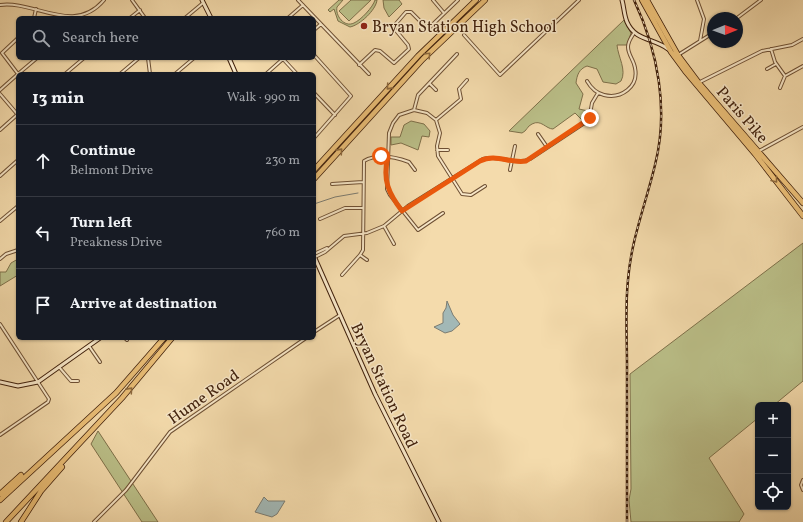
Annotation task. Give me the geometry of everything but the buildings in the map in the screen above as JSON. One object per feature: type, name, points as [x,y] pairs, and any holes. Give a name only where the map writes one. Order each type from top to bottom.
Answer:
[{"type":"highway","points":[[316,168],[418,56],[476,0]]},
{"type":"highway","points":[[316,177],[414,69],[485,0]]},
{"type":"highway","points":[[645,0],[663,41]]},
{"type":"highway","points":[[645,0],[663,41],[676,56]]},
{"type":"highway","name":"Paris Pike","points":[[663,41],[697,84],[803,203]]},
{"type":"highway","name":"Paris Pike","points":[[756,152],[803,216]]},
{"type":"highway","points":[[0,500],[116,393],[162,340]]},
{"type":"highway","points":[[21,522],[50,479],[134,385],[170,340]]},
{"type":"highway","points":[[0,494],[116,393]]},
{"type":"highway","points":[[6,522],[104,419]]},
{"type":"main road","points":[[622,0],[626,21],[634,33],[644,39],[663,41]]},
{"type":"main road","points":[[203,1],[210,16]]},
{"type":"main road","points":[[230,60],[235,72]]},
{"type":"main road","name":"Bryan Station Road","points":[[316,261],[375,394],[439,522]]},
{"type":"main road","points":[[0,382],[18,386],[38,382],[97,340]]},
{"type":"street","points":[[78,16],[94,10],[104,0]]},
{"type":"street","points":[[132,0],[144,16]]},
{"type":"street","points":[[298,0],[313,16]]},
{"type":"street","points":[[433,0],[444,13]]},
{"type":"street","points":[[359,65],[375,50],[380,50],[394,63],[409,49],[408,45],[393,27],[394,23],[407,11],[411,12],[428,28],[458,0]]},
{"type":"street","points":[[464,35],[498,74],[501,75],[579,0]]},
{"type":"street","points":[[697,0],[703,15],[703,33],[700,42]]},
{"type":"street","points":[[743,14],[761,0]]},
{"type":"street","points":[[187,16],[203,1]]},
{"type":"street","points":[[0,5],[10,4],[69,16]]},
{"type":"street","points":[[290,16],[303,5]]},
{"type":"street","points":[[34,16],[36,9]]},
{"type":"street","points":[[132,16],[140,10]]},
{"type":"street","points":[[316,19],[369,74]]},
{"type":"street","points":[[316,28],[321,24]]},
{"type":"street","points":[[588,81],[598,93],[609,96],[618,96],[632,85],[636,71],[628,46],[634,33]]},
{"type":"street","points":[[703,33],[707,35]]},
{"type":"street","points":[[676,56],[707,37]]},
{"type":"street","points":[[697,84],[762,51],[792,45],[803,39]]},
{"type":"street","points":[[16,40],[2,53],[16,72]]},
{"type":"street","points":[[771,49],[776,64],[785,76]]},
{"type":"street","points":[[414,110],[418,95],[457,54]]},
{"type":"street","points":[[316,57],[351,96],[350,99],[316,136]]},
{"type":"street","points":[[20,72],[35,60]]},
{"type":"street","points":[[67,72],[82,60]]},
{"type":"street","points":[[122,72],[137,60]]},
{"type":"street","points":[[148,60],[150,72]]},
{"type":"street","points":[[177,72],[192,60]]},
{"type":"street","points":[[268,72],[281,60]]},
{"type":"street","points":[[285,60],[295,72]]},
{"type":"street","points":[[767,69],[776,64]]},
{"type":"street","points":[[780,88],[785,76],[803,66]]},
{"type":"street","points":[[0,90],[16,76]]},
{"type":"street","points":[[436,120],[461,99],[459,89],[467,80]]},
{"type":"street","points":[[430,84],[436,90]]},
{"type":"street","points":[[316,255],[325,252],[344,236],[363,233],[384,226],[402,211],[451,178],[484,159],[493,157],[526,161],[582,123],[591,110],[598,93]]},
{"type":"street","points":[[0,94],[16,113]]},
{"type":"street","points":[[316,95],[335,115]]},
{"type":"street","points":[[443,213],[418,230],[402,211],[388,189],[389,133],[393,123],[401,114],[414,110],[427,113],[436,120],[440,133],[437,150],[440,162],[460,192],[466,196],[471,195],[486,186]]},
{"type":"street","points":[[0,130],[16,117]]},
{"type":"street","points":[[756,152],[803,127]]},
{"type":"street","points":[[538,134],[546,147]]},
{"type":"street","points":[[510,170],[515,146]]},
{"type":"street","points":[[437,150],[448,150]]},
{"type":"street","points":[[342,275],[360,255],[363,245],[364,161],[378,156],[388,157],[409,162],[415,170]]},
{"type":"street","points":[[0,176],[16,162]]},
{"type":"street","points":[[332,184],[363,182]]},
{"type":"street","points":[[0,221],[16,208]]},
{"type":"street","points":[[320,219],[345,208],[363,208]]},
{"type":"street","points":[[384,226],[394,244]]},
{"type":"street","points":[[0,259],[9,252],[16,250]]},
{"type":"street","points":[[360,255],[367,260]]},
{"type":"street","points":[[316,331],[340,315]]},
{"type":"street","points":[[0,324],[48,397],[48,402],[0,435]]},
{"type":"street","name":"Hume Road","points":[[94,522],[126,490],[170,432],[303,340]]},
{"type":"street","points":[[89,346],[100,362]]},
{"type":"street","points":[[59,367],[71,381],[78,381]]},
{"type":"street","points":[[803,480],[801,485],[803,490]]},
{"type":"green space","points":[[339,0],[343,0],[337,7],[337,14],[341,20],[347,24],[350,24],[354,23],[363,16],[375,0],[377,0],[374,8],[367,16],[354,26],[350,27],[338,21],[334,9],[330,12],[328,10]]},
{"type":"green space","points":[[351,0],[371,0],[349,21],[339,11]]},
{"type":"green space","points":[[383,0],[399,0],[402,4],[389,17],[384,8]]},
{"type":"green space","points":[[624,20],[631,33],[627,45],[617,45],[623,68],[623,77],[621,81],[616,84],[603,82],[597,69],[587,66],[580,71],[576,83],[583,94],[579,109],[588,111],[582,120],[575,113],[553,129],[548,128],[541,123],[535,123],[530,125],[522,133],[509,131]]},
{"type":"green space","points":[[411,121],[424,124],[430,131],[429,137],[422,136],[418,150],[401,143],[391,145],[391,137],[400,137],[404,125]]},
{"type":"green space","points":[[803,243],[803,381],[778,402],[755,402],[755,420],[709,458],[744,514],[739,522],[631,522],[629,500],[631,489],[630,374]]},
{"type":"green space","points":[[16,260],[16,276],[0,286],[0,272],[6,272],[11,263]]},
{"type":"green space","points":[[98,431],[158,522],[142,522],[91,444]]},
{"type":"water","points":[[447,301],[453,315],[460,324],[452,331],[445,333],[434,327],[443,323],[443,313],[446,308]]},
{"type":"water","points":[[264,497],[268,501],[285,501],[277,514],[272,517],[255,512]]},
{"type":"waterway","points":[[316,203],[335,197],[358,193]]},
{"type":"railway","points":[[627,522],[627,291],[632,250],[655,165],[661,123],[661,102],[655,60],[642,19],[634,0]]},
{"type":"place","name":"Bryan Station High School","points":[[364,26]]},
{"type":"route","points":[[381,156],[388,157],[387,186],[390,195],[402,211],[422,196],[484,159],[493,157],[518,162],[526,161],[590,118]]}]
